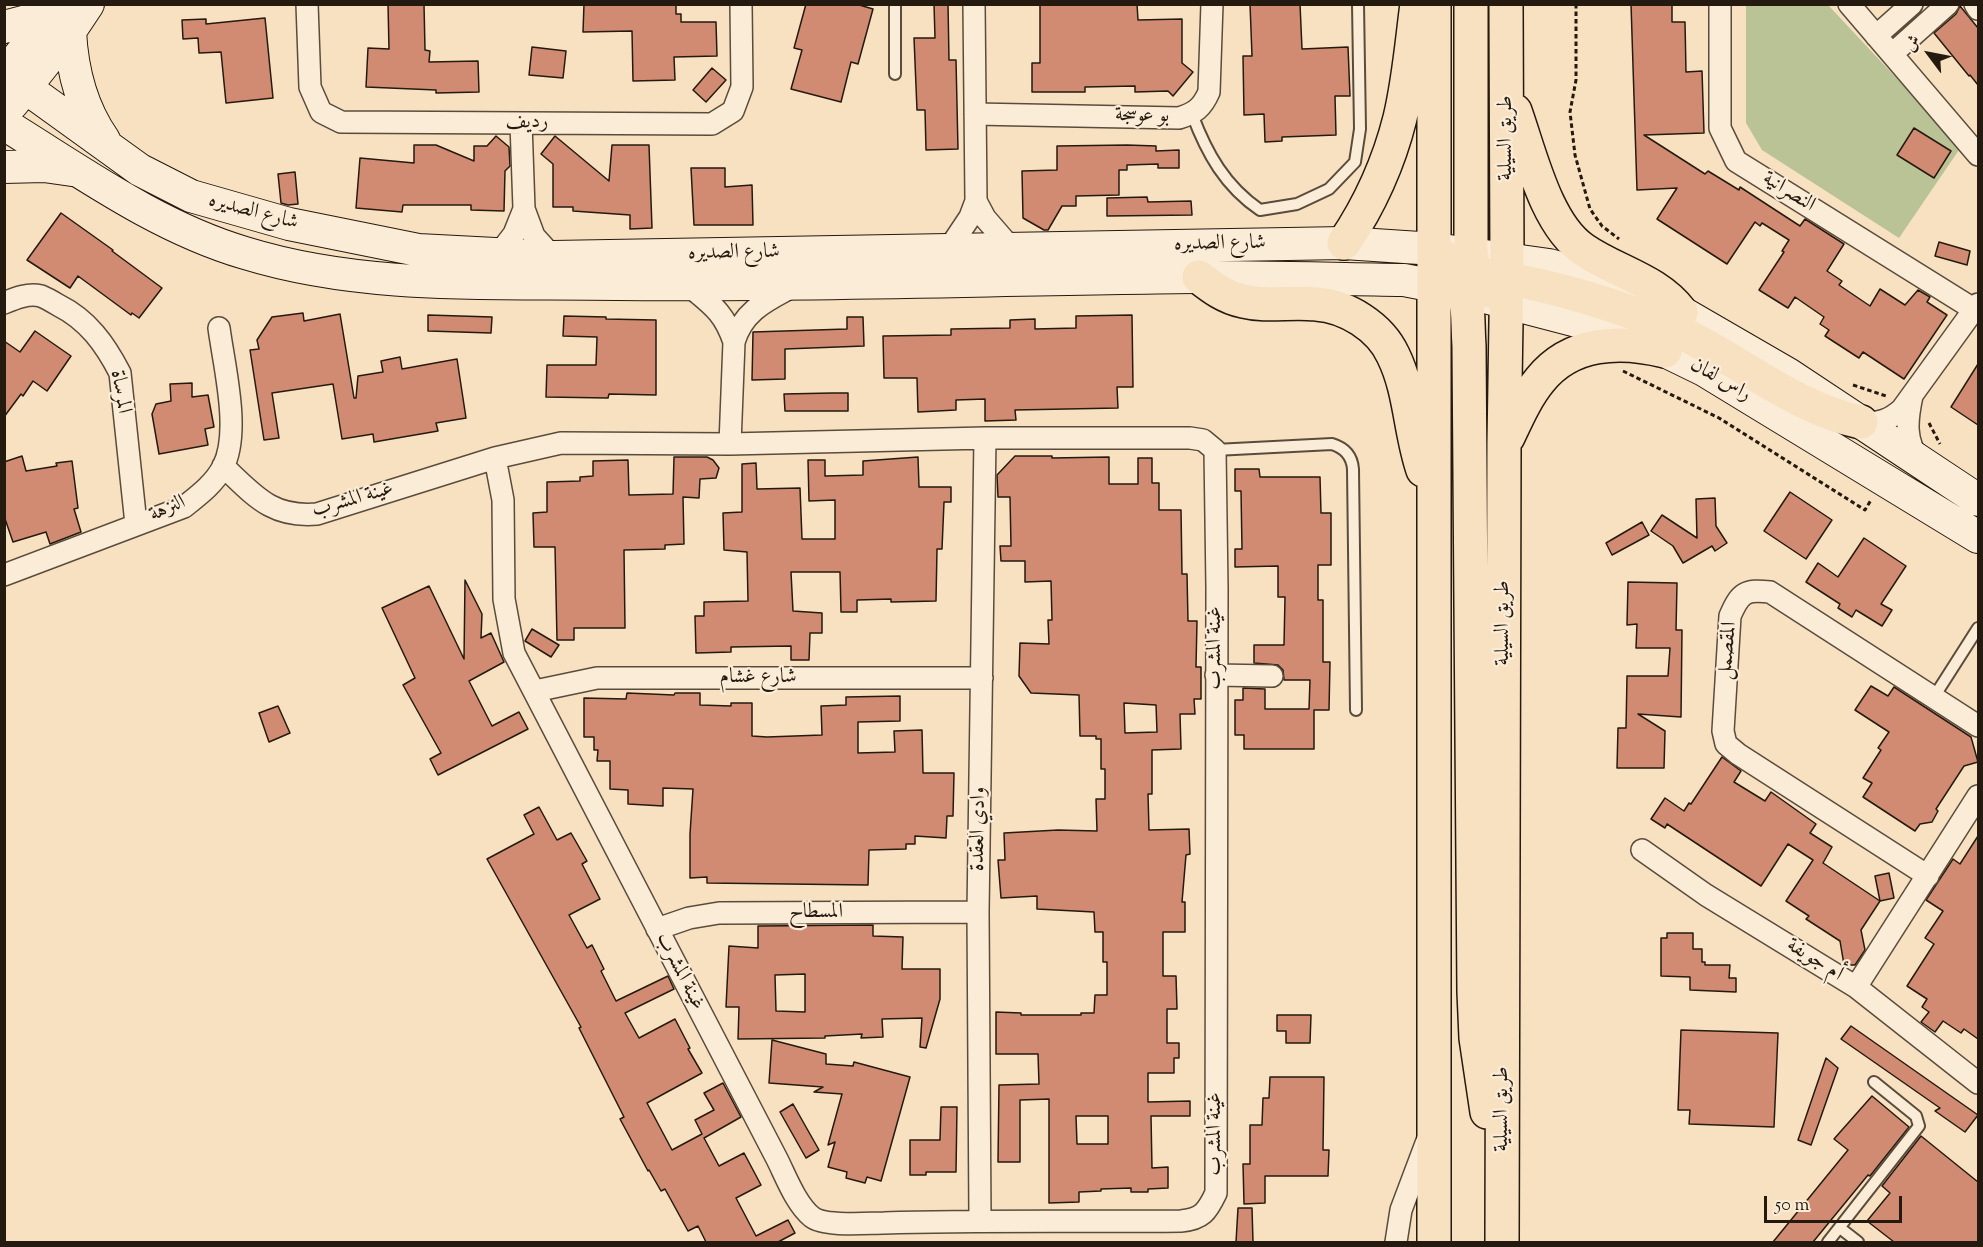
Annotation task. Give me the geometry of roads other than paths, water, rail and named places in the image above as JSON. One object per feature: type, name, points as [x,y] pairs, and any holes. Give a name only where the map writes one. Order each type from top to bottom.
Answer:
[{"type":"main road","points":[[4,27],[59,17],[88,4]]},
{"type":"main road","points":[[1344,243],[1370,199],[1400,118],[1418,4]]},
{"type":"main road","points":[[1434,4],[1435,249],[1461,276],[1469,370],[1476,1038],[1482,1085],[1503,1175]]},
{"type":"main road","points":[[1434,1242],[1434,496],[1461,276],[1471,4]]},
{"type":"main road","name":"طريق السيلية","points":[[1502,1242],[1504,444],[1507,280],[1506,4]]},
{"type":"main road","points":[[59,17],[8,94],[97,159],[118,167],[140,170]]},
{"type":"main road","points":[[59,17],[80,93],[88,113],[112,151]]},
{"type":"main road","points":[[1506,88],[1537,176],[1563,232],[1581,249],[1664,294],[1681,312]]},
{"type":"main road","name":"شارع الصديره","points":[[8,94],[112,151],[140,170],[191,196],[289,224],[403,248],[497,256],[553,257],[1344,243],[1435,249]]},
{"type":"main road","name":"شارع الصديره","points":[[8,94],[84,173],[136,206],[199,237],[244,253],[290,266],[326,272],[404,280],[688,285],[1199,277],[1404,280],[1461,276]]},
{"type":"main road","points":[[4,167],[44,166],[84,173]]},
{"type":"main road","name":"راس لفان","points":[[1507,280],[1549,266],[1633,289],[1681,312],[1788,374],[1978,500]]},
{"type":"main road","points":[[1461,276],[1507,280],[1548,287],[1656,322],[1700,343],[1821,410],[1861,422]]},
{"type":"main road","points":[[1199,277],[1217,291],[1244,301],[1317,304],[1336,308],[1353,315],[1382,338],[1400,370],[1418,455],[1434,496]]},
{"type":"main road","name":"راس لفان","points":[[1507,280],[1704,370],[1978,537]]},
{"type":"main road","points":[[1504,444],[1528,398],[1541,379],[1558,363],[1574,354],[1609,344],[1628,344],[1665,351]]},
{"type":"street","name":"رديف","points":[[307,4],[310,87],[321,112],[340,122],[712,124],[733,111],[742,87],[741,4]]},
{"type":"street","points":[[948,250],[970,217],[976,201],[974,4]]},
{"type":"street","name":"بو عوسجة","points":[[975,114],[1179,118],[1192,114],[1204,104],[1209,92],[1212,4]]},
{"type":"street","name":"النصرانية","points":[[1720,4],[1720,128],[1736,161],[1977,307]]},
{"type":"street","points":[[1849,4],[1978,155]]},
{"type":"street","points":[[1876,36],[1912,4]]},
{"type":"street","points":[[1892,54],[1948,4]]},
{"type":"street","points":[[1975,4],[1978,9]]},
{"type":"street","points":[[521,123],[524,209],[534,236],[553,257]]},
{"type":"street","points":[[976,201],[985,218],[1011,248]]},
{"type":"street","points":[[497,256],[514,234],[524,209]]},
{"type":"street","points":[[730,444],[734,342],[741,323],[755,307],[798,284]]},
{"type":"street","points":[[688,285],[720,312],[734,342]]},
{"type":"street","name":"المرساة","points":[[4,303],[21,296],[40,296],[61,306],[93,330],[112,357],[120,373],[136,524]]},
{"type":"street","points":[[1861,422],[1870,423],[1896,415],[1977,307]]},
{"type":"street","name":"النزهة","points":[[4,575],[184,507],[206,490],[223,466],[231,440],[230,412],[219,328]]},
{"type":"street","points":[[1912,396],[1908,426],[1909,440],[1914,453],[1923,464]]},
{"type":"street","name":"غينة المشرب","points":[[223,466],[267,505],[283,512],[300,515],[316,513],[495,458],[561,443],[730,444],[985,438],[1190,438],[1203,440],[1215,450],[1216,1193],[1208,1208],[1196,1220],[1088,1232],[980,1220],[857,1223],[821,1221],[812,1217],[800,1202],[514,653],[504,599],[503,500],[495,458]]},
{"type":"street","name":"وادي العقدة","points":[[980,1220],[978,912],[985,438]]},
{"type":"street","name":"المقصمل","points":[[1928,876],[1738,754],[1726,744],[1723,731],[1730,616],[1737,599],[1752,590],[1770,592],[1978,726]]},
{"type":"street","points":[[1216,675],[1272,676]]},
{"type":"street","name":"شارع غشام","points":[[535,691],[597,678],[982,678]]},
{"type":"street","points":[[1856,987],[1978,796]]},
{"type":"street","name":"أم جويفة","points":[[1642,850],[1706,895],[1856,987],[1978,1083]]},
{"type":"street","name":"المسطاح","points":[[657,929],[689,918],[719,913],[978,912]]},
{"type":"street","points":[[1396,1242],[1401,1210],[1433,1126]]},
{"type":"lane","points":[[895,4],[895,74]]},
{"type":"lane","points":[[1192,114],[1203,144],[1220,169],[1241,197],[1260,210],[1297,204],[1329,189],[1355,162],[1360,129],[1358,4]]},
{"type":"lane","points":[[1215,450],[1332,444],[1339,446],[1350,455],[1353,469],[1356,710]]},
{"type":"lane","points":[[1934,697],[1978,628]]},
{"type":"lane","points":[[1828,1242],[1917,1132],[1919,1126],[1916,1116],[1874,1082]]},
{"type":"lane","points":[[1840,1228],[1858,1242]]}]
